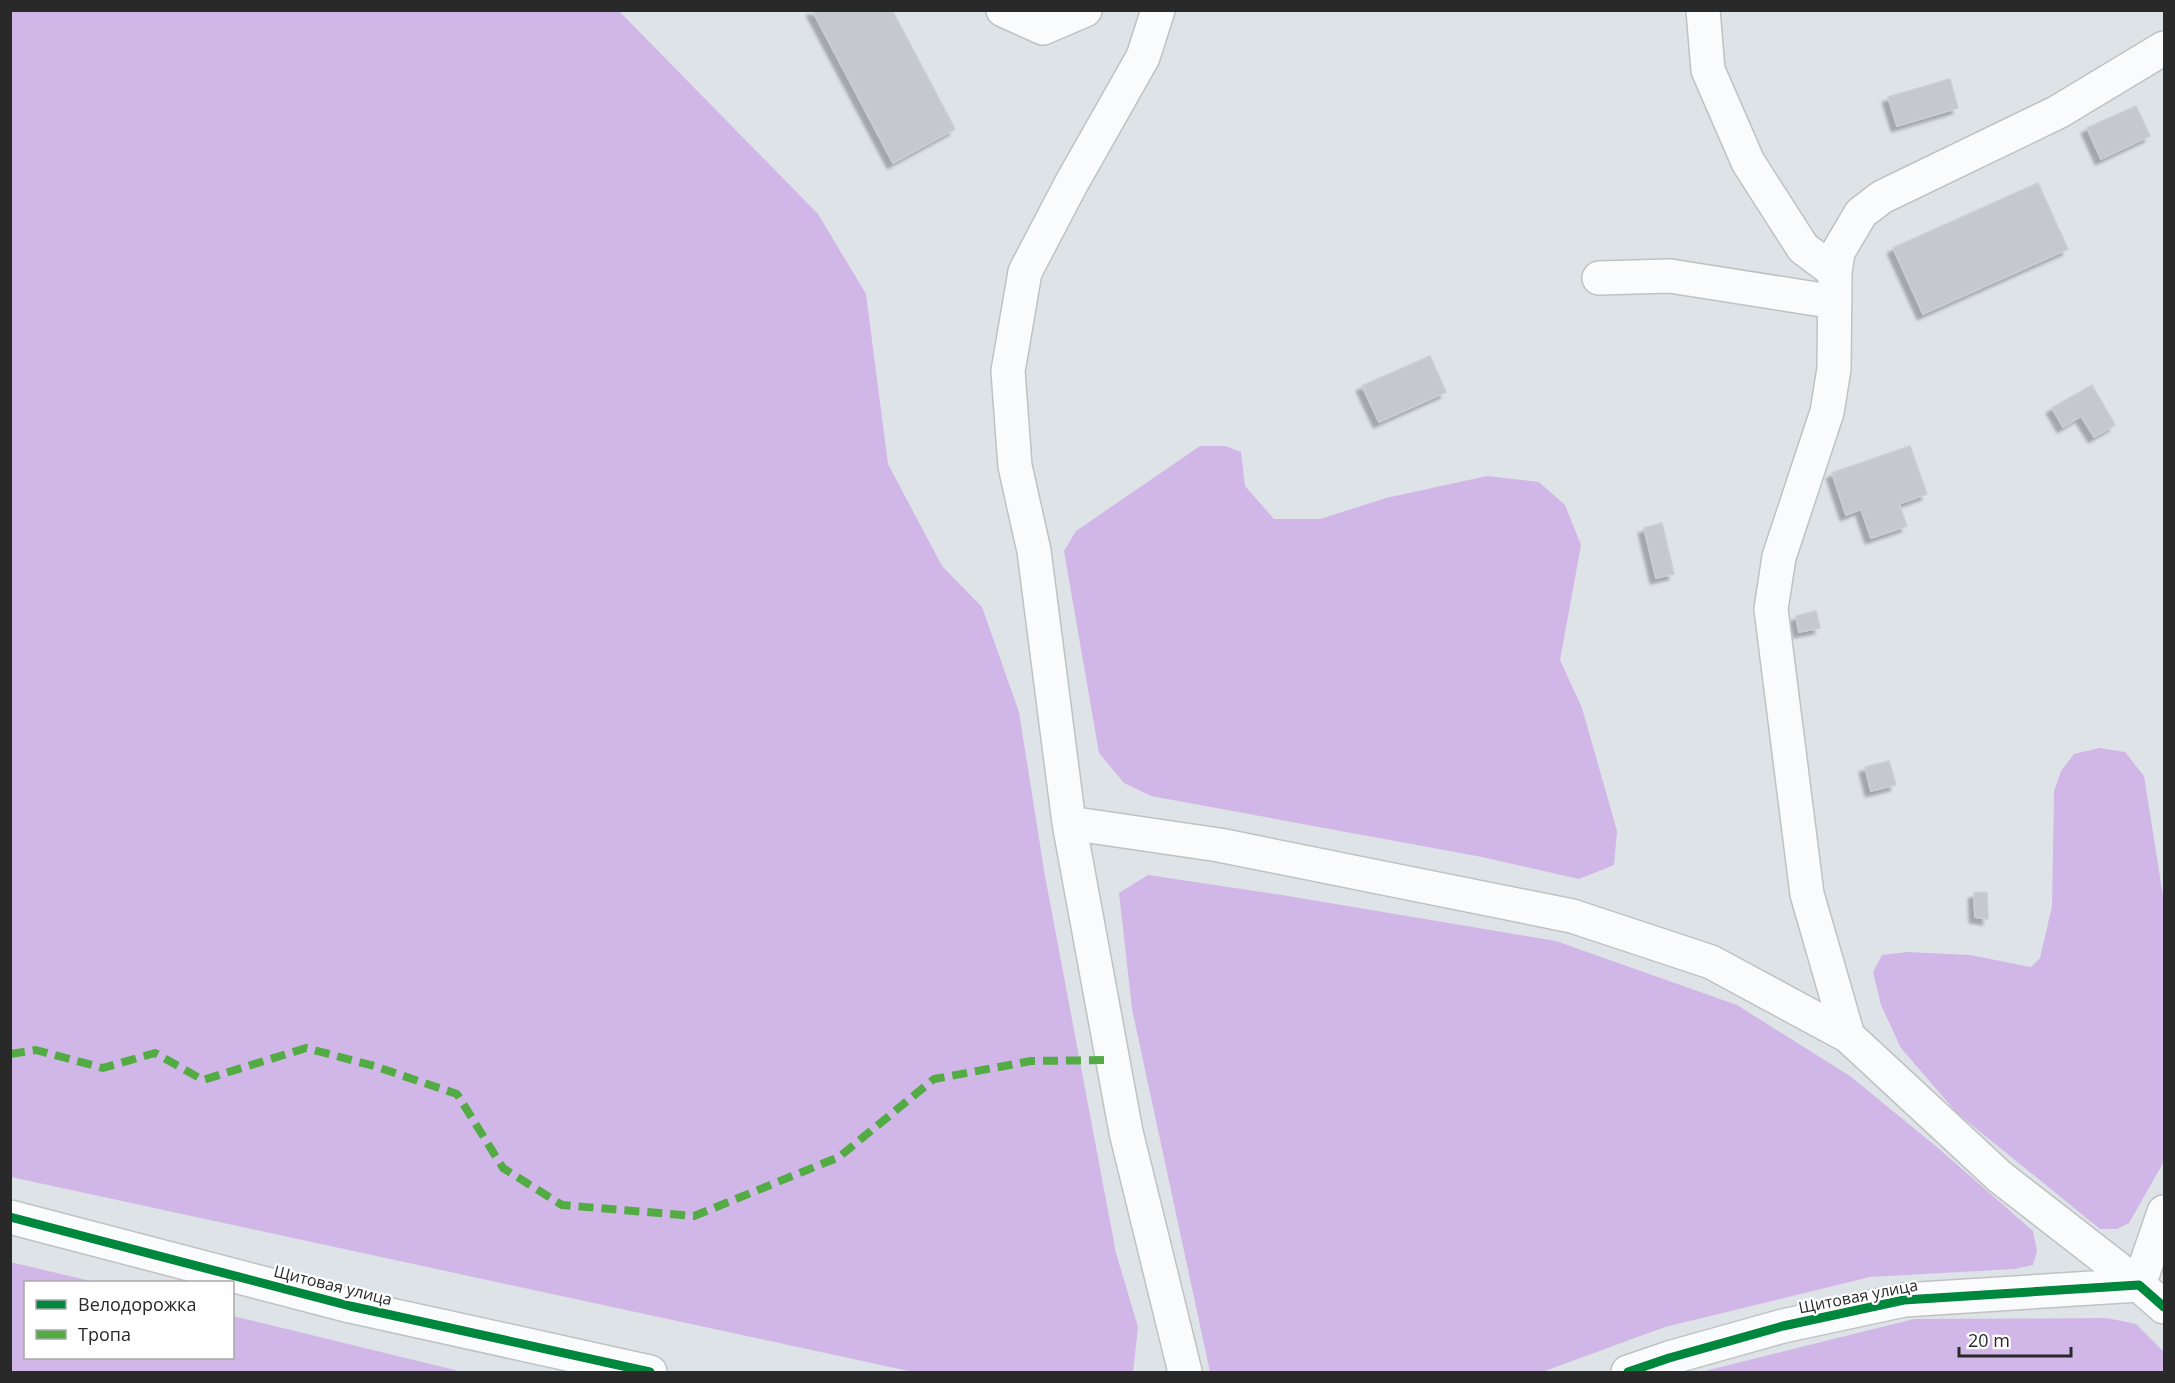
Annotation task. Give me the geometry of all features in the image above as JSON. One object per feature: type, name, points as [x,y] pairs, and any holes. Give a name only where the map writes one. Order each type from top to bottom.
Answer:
[{"type":"street","points":[[1003,10],[1043,28],[1085,10]]},
{"type":"street","points":[[1158,10],[1143,57],[1024,272],[1008,371],[1015,466],[1034,551],[1069,823],[1126,1132],[1185,1372]]},
{"type":"street","points":[[1703,10],[1708,70],[1748,162],[1803,248],[1835,287]]},
{"type":"street","points":[[1848,1036],[1807,894],[1771,609],[1779,557],[1827,412],[1834,369],[1835,287],[1838,252],[1861,213],[1882,197],[2058,112],[2164,48]]},
{"type":"street","points":[[1599,278],[1670,276],[1835,287]]},
{"type":"street","points":[[1069,823],[1219,845],[1572,916],[1711,962],[1848,1036],[2000,1177],[2164,1307]]},
{"type":"street","points":[[2139,1285],[2164,1212]]},
{"type":"street","name":"Щитовая улица","points":[[10,1217],[350,1306],[650,1372]]},
{"type":"street","name":"Щитовая улица","points":[[1628,1372],[1783,1326],[1904,1300],[2139,1285]]},
{"type":"shaded area","points":[[11,10],[619,11],[818,214],[866,294],[888,464],[942,566],[982,607],[1019,712],[1045,876],[1116,1253],[1138,1327],[1133,1372],[913,1372],[11,1177]]},
{"type":"shaded area","points":[[1200,446],[1225,446],[1241,452],[1245,486],[1274,519],[1320,519],[1386,498],[1487,476],[1539,482],[1565,505],[1581,545],[1560,660],[1582,708],[1617,831],[1614,865],[1579,879],[1482,857],[1151,796],[1124,783],[1099,753],[1064,551],[1076,531]]},
{"type":"shaded area","points":[[2099,748],[2125,752],[2144,776],[2164,902],[2164,1154],[2162,1165],[2129,1223],[2117,1229],[2100,1229],[1957,1113],[1901,1048],[1881,1005],[1873,972],[1882,955],[1907,952],[1970,955],[2031,967],[2040,958],[2052,906],[2054,791],[2061,771],[2074,754]]},
{"type":"shaded area","points":[[1148,875],[1556,941],[1737,1005],[1850,1076],[1938,1148],[2033,1231],[2037,1251],[2033,1265],[2014,1269],[1870,1277],[1665,1327],[1542,1372],[1210,1372],[1132,1009],[1119,893]]},
{"type":"shaded area","points":[[10,1262],[91,1281],[24,1281],[24,1359],[234,1359],[234,1316],[463,1372],[11,1372]]},
{"type":"shaded area","points":[[2107,1318],[2136,1324],[2164,1352],[2164,1372],[1701,1372],[1914,1319]]},
{"type":"building","points":[[812,10],[892,10],[955,129],[893,163]]},
{"type":"building","points":[[1950,79],[1958,108],[1897,126],[1888,97]]},
{"type":"building","points":[[2136,106],[2150,136],[2101,159],[2087,128]]},
{"type":"building","points":[[2038,183],[2068,249],[1923,314],[1893,248]]},
{"type":"building","points":[[1430,356],[1446,392],[1379,422],[1362,386]]},
{"type":"building","points":[[2092,385],[2115,425],[2094,437],[2081,416],[2063,427],[2052,408]]},
{"type":"building","points":[[1910,446],[1927,494],[1899,504],[1907,526],[1871,538],[1861,509],[1846,515],[1832,473]]},
{"type":"building","points":[[1662,523],[1674,574],[1656,578],[1644,528]]},
{"type":"building","points":[[1816,611],[1820,628],[1799,632],[1796,616]]},
{"type":"building","points":[[1889,761],[1896,785],[1871,791],[1865,767]]},
{"type":"building","points":[[1987,892],[1988,919],[1975,917],[1974,893]]},
{"type":"marked path","points":[[10,1054],[36,1050],[103,1068],[155,1053],[203,1080],[306,1048],[374,1066],[457,1094],[503,1168],[562,1205],[694,1216],[839,1157],[934,1079],[1031,1061],[1112,1060]]},
{"type":"cycle path","points":[[10,1217],[350,1306],[650,1372]]},
{"type":"cycle path","points":[[1628,1372],[1783,1326],[1904,1300],[2139,1285],[2164,1307]]}]
